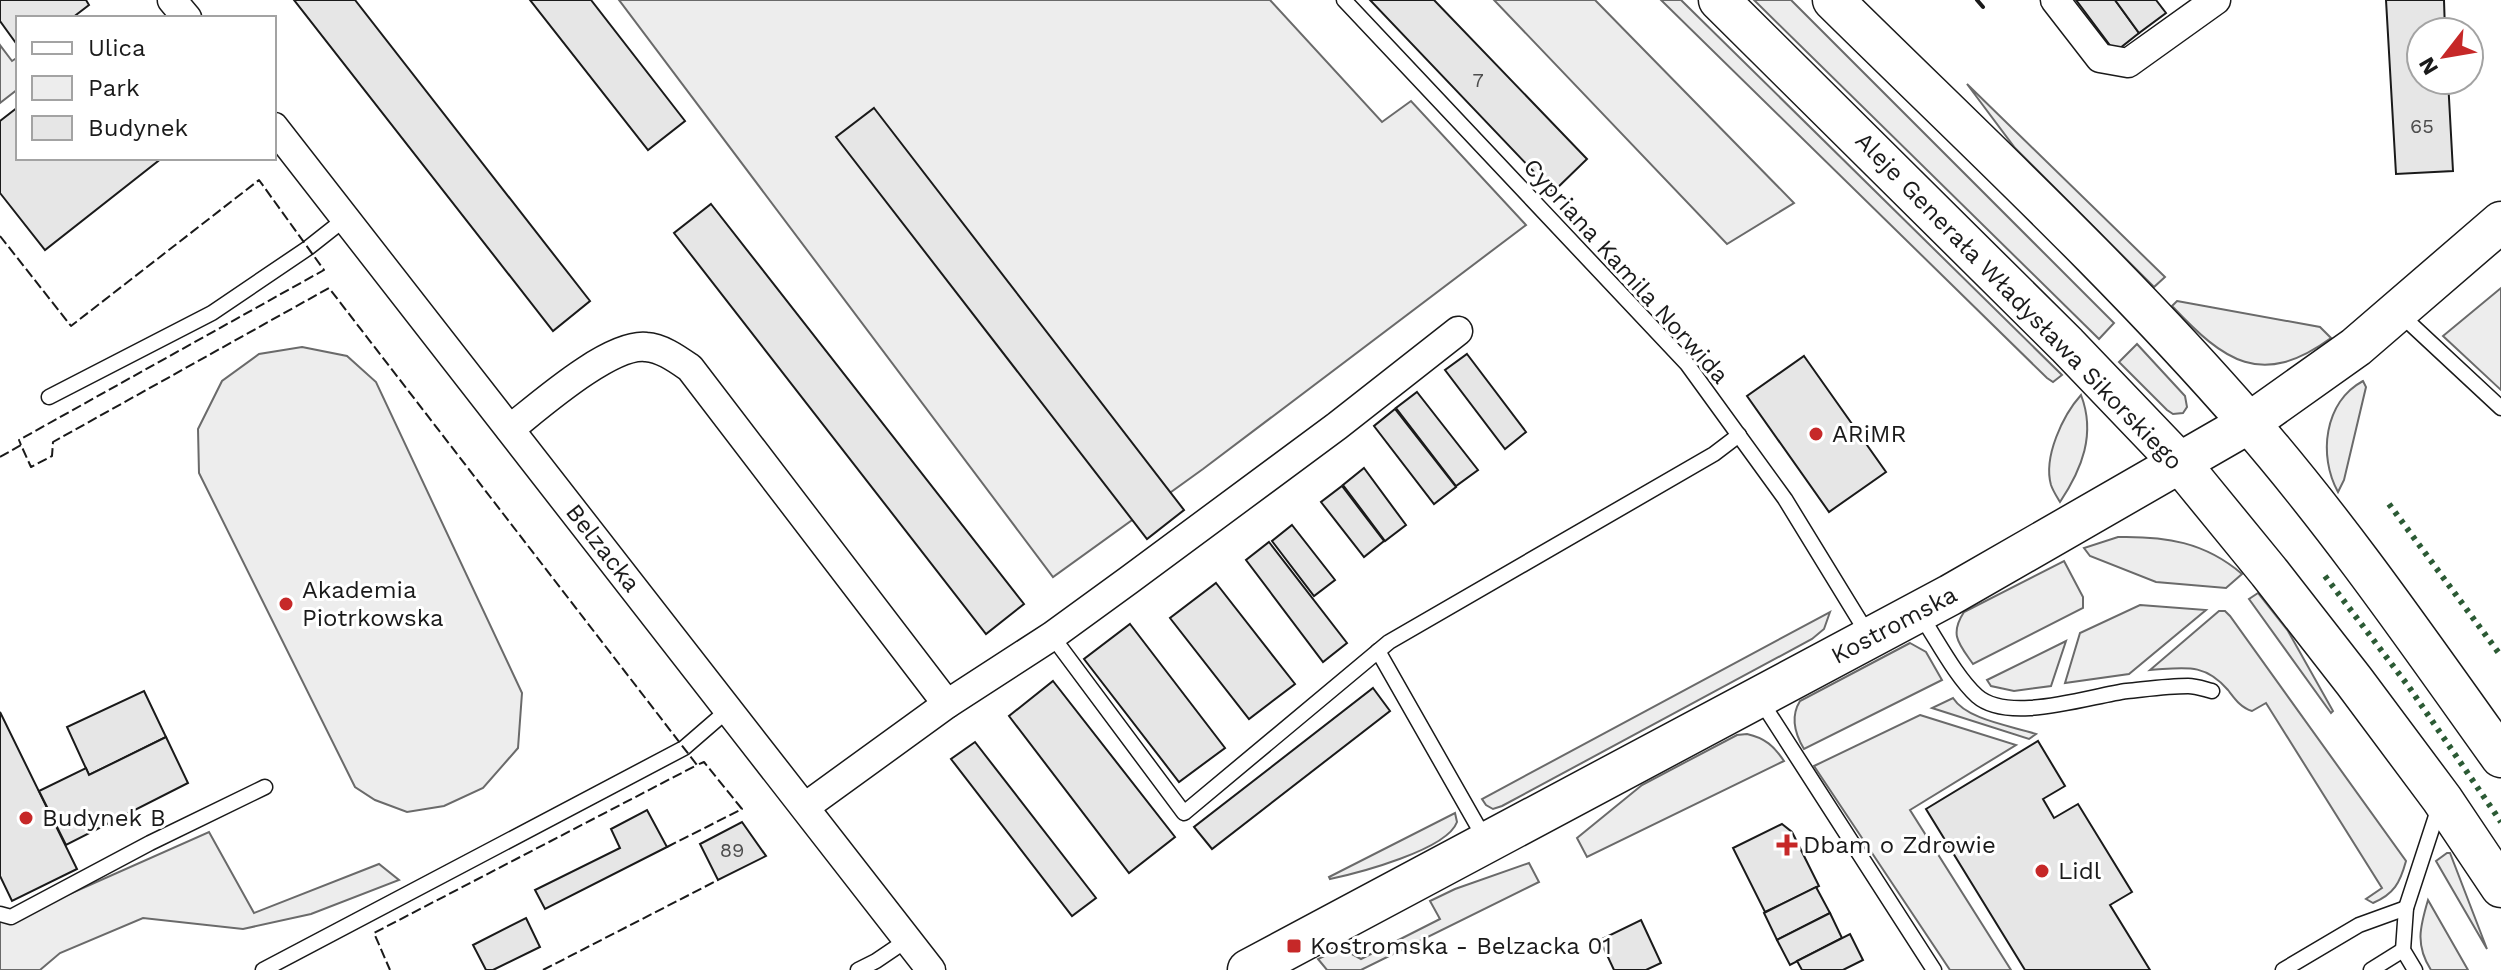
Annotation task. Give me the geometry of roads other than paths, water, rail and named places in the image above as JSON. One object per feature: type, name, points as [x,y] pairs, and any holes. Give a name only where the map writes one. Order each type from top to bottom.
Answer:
[{"type":"main road","name":"Aleje Generała Władysława Sikorskiego","points":[[1719,0],[2076,354],[2179,462],[2269,572],[2442,799],[2501,887]]},
{"type":"main road","points":[[1833,0],[2145,308],[2249,423],[2349,545],[2501,757]]},
{"type":"main road","name":"Kostromska","points":[[1248,970],[1919,612],[2249,423],[2356,347],[2501,222]]},
{"type":"street","points":[[172,0],[185,16]]},
{"type":"street","points":[[2055,0],[2100,58],[2128,63],[2216,0]]},
{"type":"street","name":"Belzacka","points":[[276,130],[931,970]]},
{"type":"street","points":[[805,807],[947,704],[1052,636],[1325,435],[1458,331]]},
{"type":"street","points":[[510,429],[576,376],[621,352],[645,346],[668,353],[690,368],[947,704]]},
{"type":"lane","name":"Cypriana Kamila Norwida","points":[[1344,0],[1687,364],[1806,532],[1869,638]]},
{"type":"lane","points":[[49,397],[212,313],[308,248],[346,218]]},
{"type":"lane","points":[[2397,311],[2501,408]]},
{"type":"lane","points":[[1052,636],[1184,813],[1389,642],[1714,454],[1739,435]]},
{"type":"lane","points":[[1919,612],[1966,683],[1978,697],[1993,705],[2042,707],[2126,692],[2192,686],[2212,691]]},
{"type":"lane","points":[[1378,651],[1487,842]]},
{"type":"lane","points":[[1759,697],[1934,970]]},
{"type":"lane","points":[[263,970],[684,748],[729,709]]},
{"type":"lane","points":[[0,914],[11,917],[150,843],[265,787]]},
{"type":"lane","points":[[2415,970],[2403,950],[2406,908],[2442,799]]},
{"type":"lane","points":[[2283,970],[2359,925],[2406,908]]},
{"type":"lane","points":[[858,970],[907,940]]},
{"type":"lane","points":[[2371,970],[2403,950]]},
{"type":"place","name":"ARiMR","points":[[1816,434]]},
{"type":"place","name":"Akademia Piotrkowska","points":[[286,604]]},
{"type":"place","name":"Budynek B","points":[[26,818]]},
{"type":"place","name":"Dbam o Zdrowie","points":[[1787,845]]},
{"type":"place","name":"Lidl","points":[[2042,871]]},
{"type":"place","name":"Kostromska - Belzacka 01","points":[[1294,946]]}]
